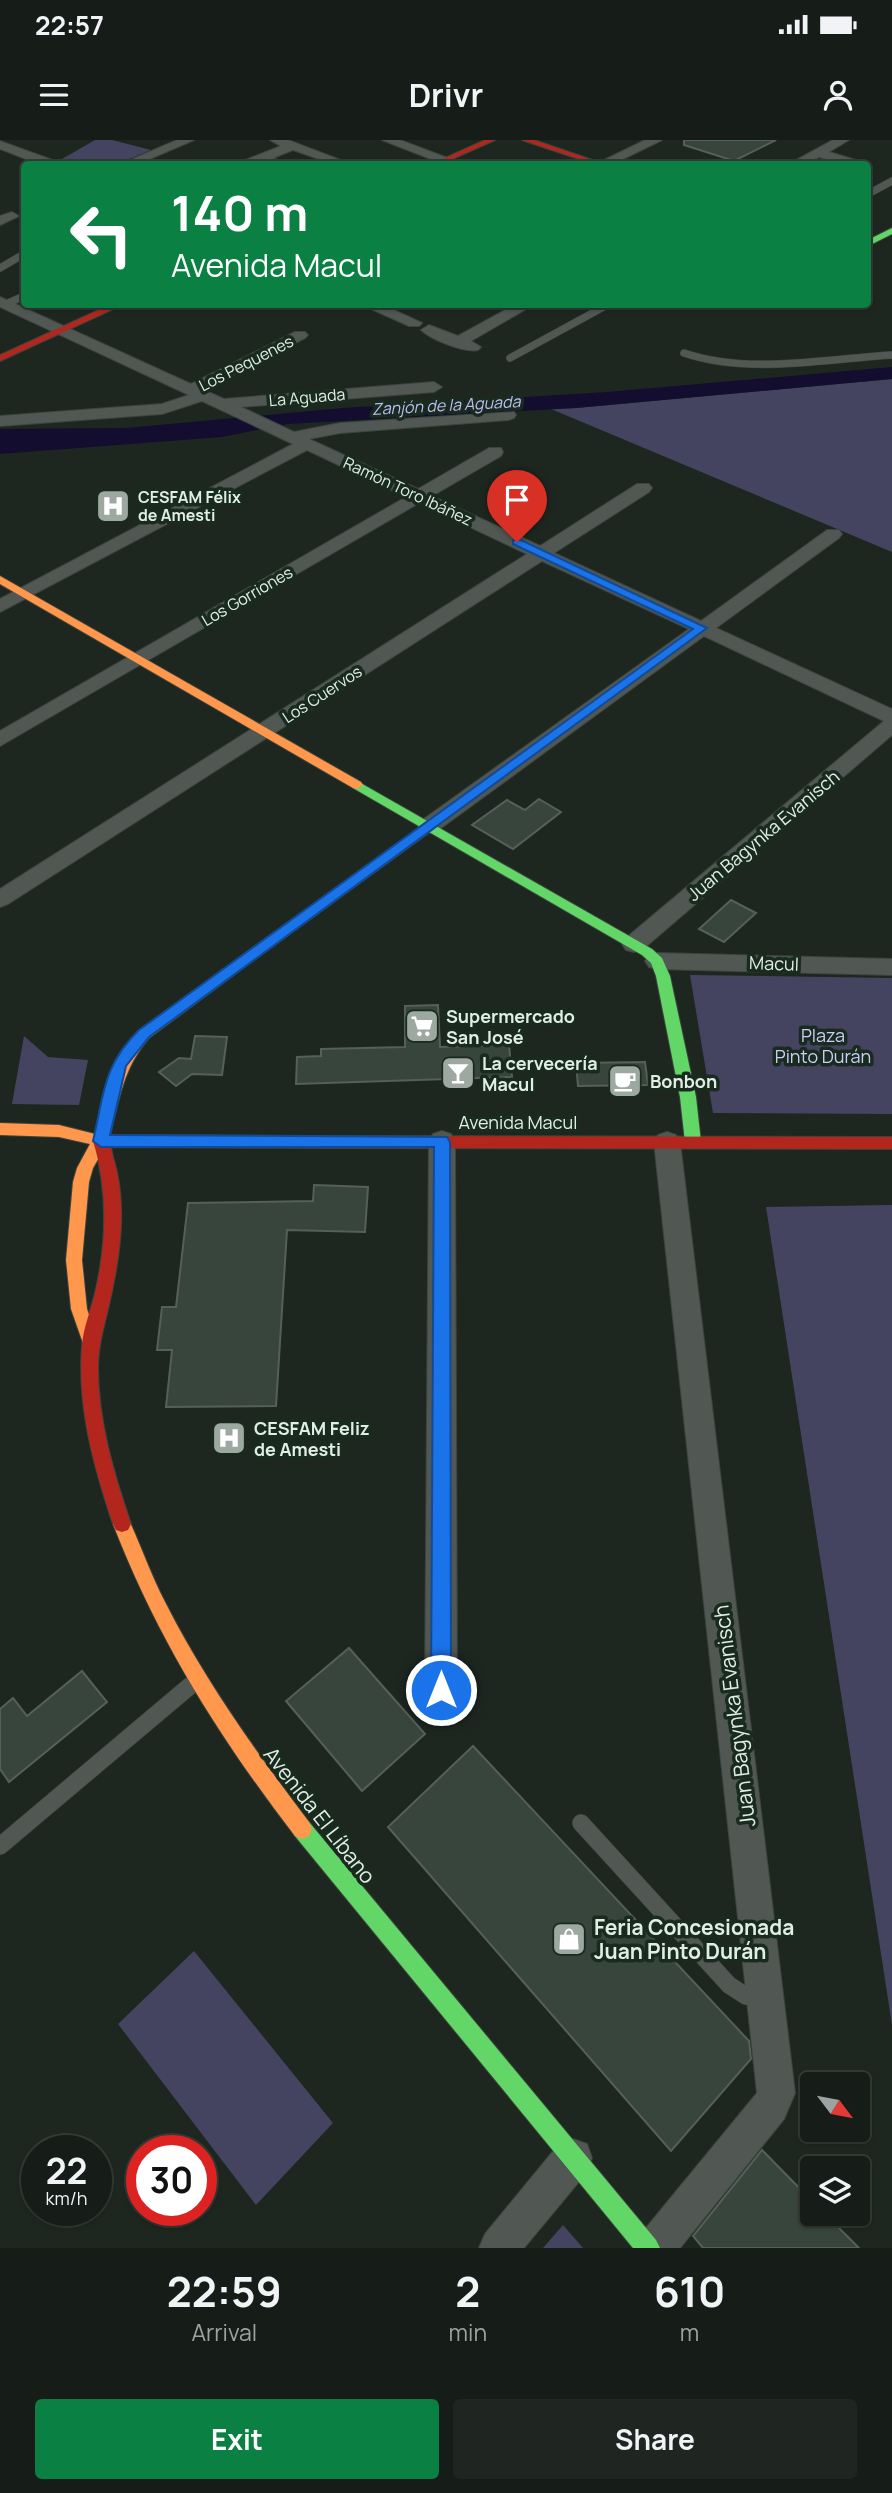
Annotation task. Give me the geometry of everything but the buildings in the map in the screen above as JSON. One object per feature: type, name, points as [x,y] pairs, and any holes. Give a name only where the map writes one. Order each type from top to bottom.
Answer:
[{"type":"street","points":[[136,161],[188,140]]},
{"type":"street","points":[[276,140],[334,161]]},
{"type":"street","points":[[388,140],[438,161]]},
{"type":"street","points":[[447,161],[491,140]]},
{"type":"street","points":[[526,140],[592,161]]},
{"type":"street","points":[[609,161],[656,140]]},
{"type":"street","points":[[802,161],[843,140]]},
{"type":"street","points":[[0,145],[42,161]]},
{"type":"street","points":[[256,161],[293,146]]},
{"type":"street","points":[[818,153],[844,161]]},
{"type":"street","points":[[322,161],[328,159]]},
{"type":"street","points":[[873,252],[892,231]]},
{"type":"street","points":[[873,252],[892,243]]},
{"type":"street","name":"Ramón Toro Ibáñez","points":[[3,302],[892,717]]},
{"type":"street","points":[[0,358],[111,308]]},
{"type":"street","points":[[377,308],[414,323]]},
{"type":"street","points":[[458,342],[521,308]]},
{"type":"street","points":[[429,330],[474,348]]},
{"type":"street","name":"Los Pequenes","points":[[197,393],[300,335]]},
{"type":"street","name":"La Aguada","points":[[222,404],[434,387]]},
{"type":"street","points":[[0,421],[169,408],[197,393]]},
{"type":"street","name":"La Aguada","points":[[0,606],[295,438],[340,428],[508,415]]},
{"type":"street","name":"Los Gorriones","points":[[0,740],[495,452]]},
{"type":"street","name":"Los Cuervos","points":[[0,899],[643,488]]},
{"type":"street","points":[[101,1141],[118,1065],[134,1042],[833,534]]},
{"type":"street","points":[[0,579],[634,944],[657,961],[663,976],[685,1083],[680,1142]]},
{"type":"street","name":"Juan Bagynka Evanisch","points":[[634,944],[892,725]]},
{"type":"street","name":"Macul","points":[[657,961],[892,967]]},
{"type":"street","name":"Avenida Macul","points":[[0,1129],[59,1131],[101,1141]]},
{"type":"street","name":"Avenida Macul","points":[[62,1150],[101,1141],[892,1143]]},
{"type":"street","name":"Avenida El Líbano","points":[[90,1341],[81,1327],[77,1312],[75,1249],[82,1176],[86,1163],[101,1141]]},
{"type":"street","name":"Avenida El Líbano","points":[[101,1141],[111,1168],[114,1193],[102,1303],[90,1341],[97,1433],[118,1514],[155,1603],[197,1680],[239,1746],[295,1822],[648,2248]]},
{"type":"street","points":[[441,1690],[442,1142]]},
{"type":"street","name":"Juan Bagynka Evanisch","points":[[655,2248],[771,2106],[776,2093],[680,1142]]},
{"type":"street","points":[[499,2248],[573,2158]]},
{"type":"lane","points":[[263,158],[272,161]]},
{"type":"lane","points":[[871,192],[892,181]]},
{"type":"lane","points":[[0,268],[21,256]]},
{"type":"lane","points":[[3,302],[21,297]]},
{"type":"lane","points":[[510,358],[602,308]]},
{"type":"lane","points":[[684,353],[701,360],[733,363],[892,355]]},
{"type":"lane","points":[[0,1846],[197,1680]]},
{"type":"lane","points":[[581,1823],[729,1985],[746,1996],[766,1997]]},
{"type":"green space","points":[[95,140],[112,140],[151,150],[124,161],[58,161]]},
{"type":"green space","points":[[892,379],[892,552],[551,409],[576,408]]},
{"type":"green space","name":"Plaza Pinto Durán","points":[[690,975],[892,978],[892,1114],[713,1113]]},
{"type":"green space","points":[[24,1036],[48,1057],[88,1060],[79,1105],[12,1104]]},
{"type":"green space","points":[[892,1205],[892,2025],[766,1207]]},
{"type":"green space","points":[[194,1951],[333,2123],[256,2205],[217,2154],[217,2135],[203,2135],[118,2024]]},
{"type":"green space","points":[[563,2225],[583,2248],[543,2248]]},
{"type":"water","name":"Zanjón de la Aguada","points":[[892,367],[892,379],[576,408],[288,424],[222,437],[0,454],[0,429],[126,428],[343,408],[607,392]]},
{"type":"traffic: fast","points":[[871,242],[892,231]]},
{"type":"traffic: fast","points":[[357,785],[647,952],[657,961],[663,976],[688,1097],[693,1142]]},
{"type":"traffic: fast","points":[[302,1829],[648,2248]]},
{"type":"traffic: slow","points":[[0,579],[357,785]]},
{"type":"traffic: slow","points":[[90,1341],[83,1325],[74,1277],[79,1192],[85,1168],[102,1135],[120,1069],[144,1034],[245,960]]},
{"type":"traffic: slow","points":[[0,1129],[59,1131],[101,1141],[332,1142]]},
{"type":"traffic: slow","points":[[122,1524],[138,1566],[177,1646],[223,1721],[302,1829]]},
{"type":"traffic: jam","points":[[443,161],[491,140]]},
{"type":"traffic: jam","points":[[526,140],[591,161]]},
{"type":"traffic: jam","points":[[0,358],[111,308]]},
{"type":"traffic: jam","points":[[245,960],[429,826]]},
{"type":"traffic: jam","points":[[101,1141],[111,1181],[113,1223],[106,1285],[91,1341],[90,1391],[102,1459],[122,1524]]},
{"type":"traffic: jam","points":[[332,1142],[892,1143]]},
{"type":"place","name":"CESFAM Félix de Amesti","points":[[113,506]]},
{"type":"place","name":"Supermercado San José","points":[[422,1026]]},
{"type":"place","name":"La cervecería Macul","points":[[458,1073]]},
{"type":"place","name":"Bonbon","points":[[625,1081]]},
{"type":"place","name":"CESFAM Feliz de Amesti","points":[[229,1438]]},
{"type":"place","name":"Feria Concesionada Juan Pinto Durán","points":[[569,1939]]},
{"type":"route","points":[[441,1690],[442,1142],[101,1141],[113,1080],[118,1065],[134,1042],[702,628],[517,542]]}]
